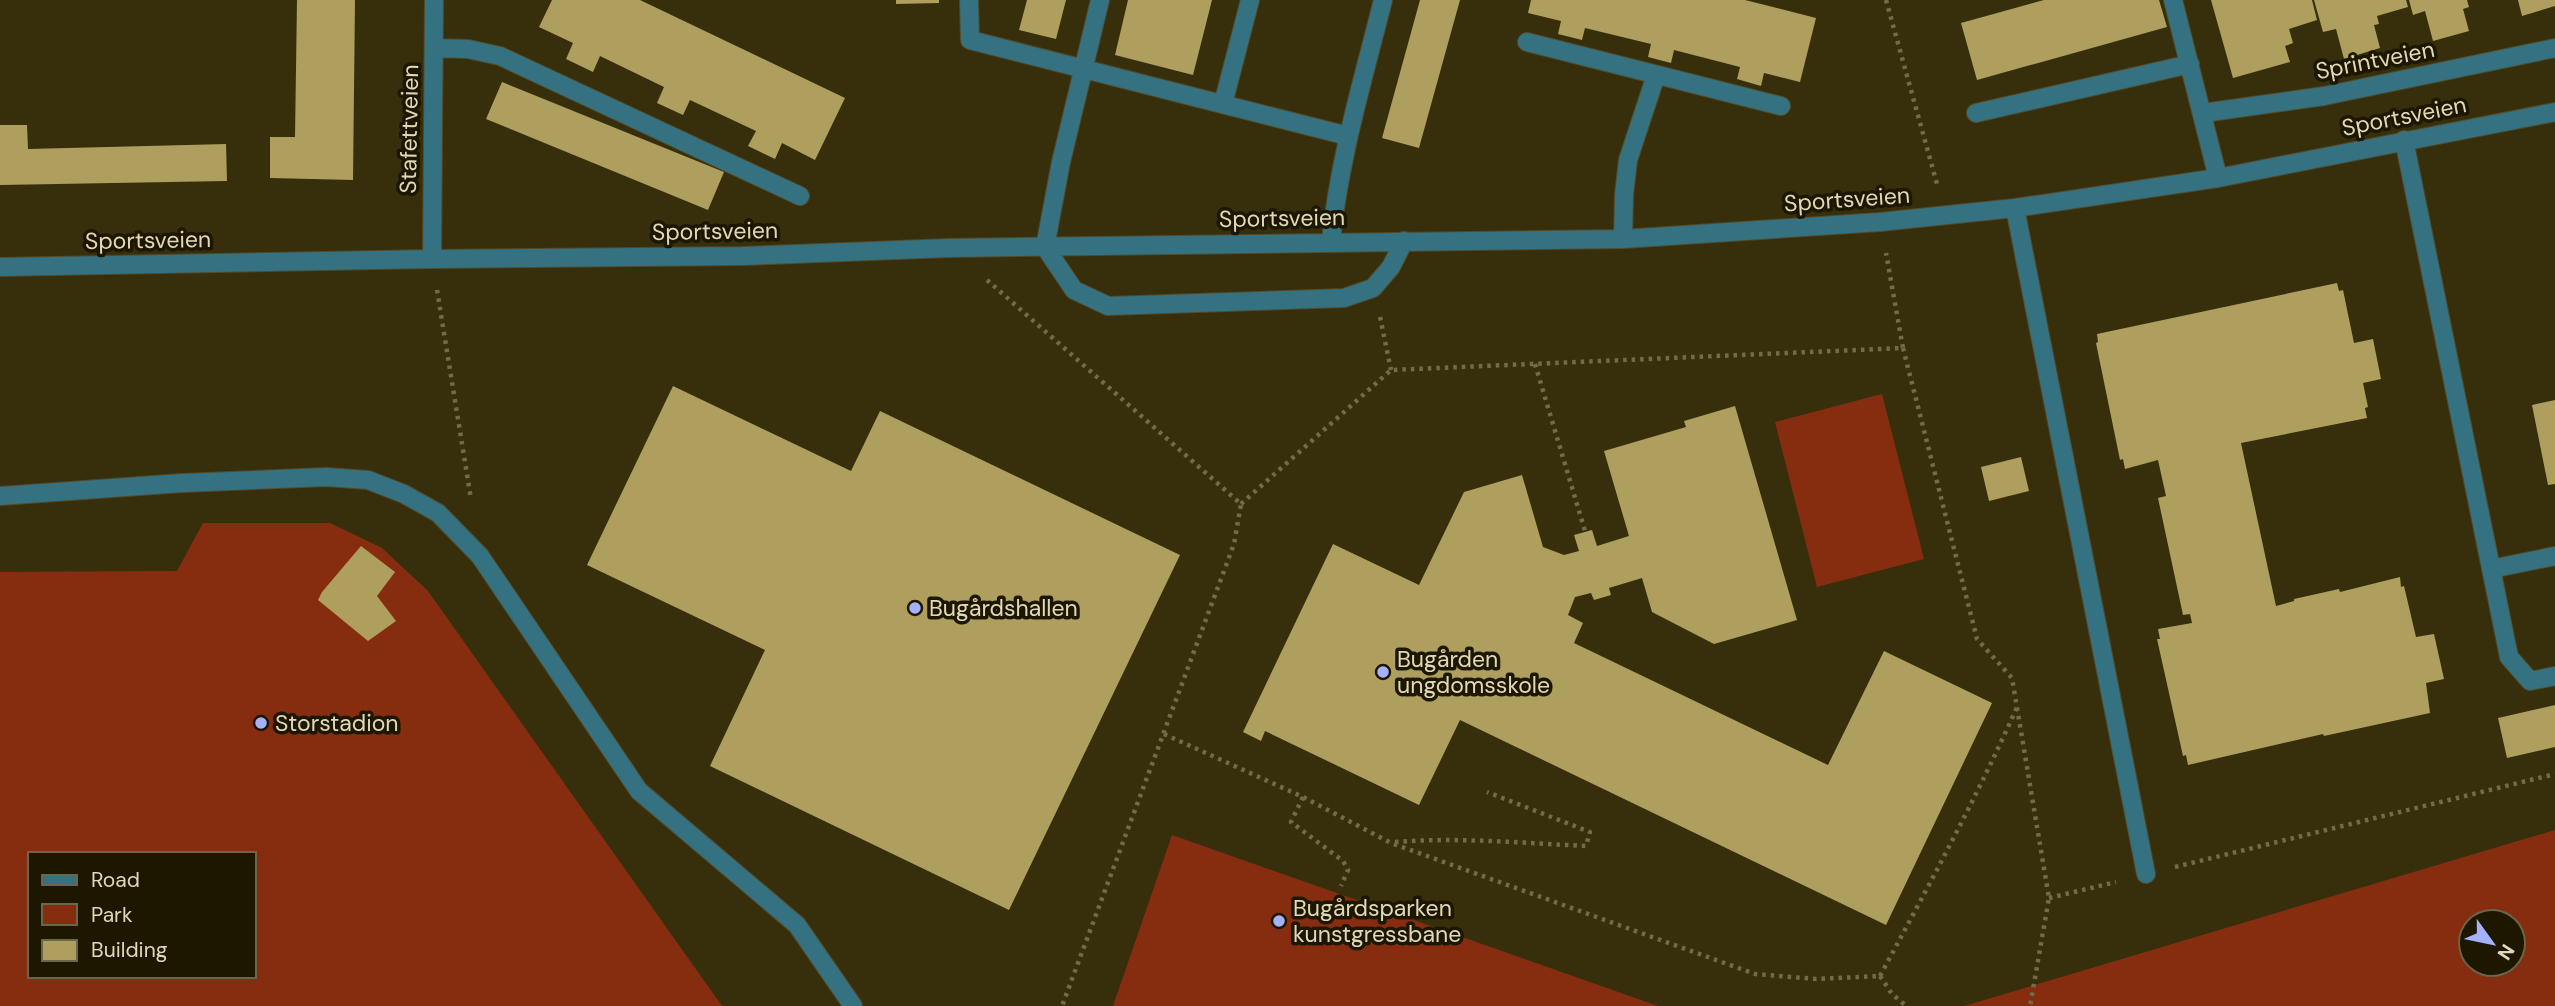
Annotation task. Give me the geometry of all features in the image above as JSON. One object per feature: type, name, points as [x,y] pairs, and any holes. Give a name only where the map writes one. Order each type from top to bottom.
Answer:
[{"type":"street","name":"Stafettveien","points":[[432,258],[434,0]]},
{"type":"street","points":[[969,0],[970,40],[1348,136]]},
{"type":"street","points":[[1100,0],[1061,162],[1045,247],[1074,290],[1108,306],[1344,298],[1373,288],[1391,267],[1404,241]]},
{"type":"street","points":[[1223,104],[1250,0]]},
{"type":"street","points":[[1331,241],[1335,197],[1348,136],[1383,0]]},
{"type":"street","points":[[2173,0],[2218,178]]},
{"type":"street","points":[[1527,42],[1781,106]]},
{"type":"street","points":[[434,48],[468,49],[500,56],[800,196]]},
{"type":"street","name":"Sprintveien","points":[[2203,113],[2324,96],[2555,48]]},
{"type":"street","points":[[1976,113],[2190,64]]},
{"type":"street","points":[[1623,239],[1628,160],[1656,75]]},
{"type":"street","name":"Sportsveien","points":[[0,267],[432,258],[742,256],[949,248],[1331,241],[1623,239],[1880,222],[2015,208],[2218,178],[2555,112]]},
{"type":"street","points":[[2403,140],[2509,657],[2530,681],[2555,677]]},
{"type":"street","points":[[2015,208],[2146,874]]},
{"type":"street","points":[[0,496],[182,483],[326,477],[368,480],[404,494],[438,513],[480,556],[639,791],[797,925],[853,1006]]},
{"type":"street","points":[[2491,569],[2555,555]]},
{"type":"path","points":[[1886,0],[1938,187],[1940,216]]},
{"type":"path","points":[[1880,222],[1903,348],[1977,639],[2012,678],[2049,898],[2030,1006]]},
{"type":"path","points":[[949,248],[1241,504]]},
{"type":"path","points":[[432,258],[471,502]]},
{"type":"path","points":[[1373,288],[1391,370]]},
{"type":"path","points":[[1062,1006],[1234,544],[1241,504],[1391,370],[1903,348]]},
{"type":"path","points":[[1535,364],[1585,531]]},
{"type":"path","points":[[1880,976],[1942,861],[2017,706]]},
{"type":"path","points":[[1164,734],[1303,797],[1391,843],[1755,974],[1816,979],[1880,976]]},
{"type":"path","points":[[2049,898],[2555,774]]},
{"type":"path","points":[[1391,843],[1428,839],[1586,846],[1590,832],[1487,792]]},
{"type":"path","points":[[1303,797],[1291,822],[1343,861],[1348,870],[1340,886]]},
{"type":"path","points":[[1880,976],[1906,1006]]},
{"type":"green space","points":[[1882,394],[1924,559],[1817,587],[1775,422]]},
{"type":"green space","name":"Storstadion","points":[[203,523],[330,523],[382,548],[428,591],[722,1006],[0,1006],[0,572],[177,571]]},
{"type":"green space","points":[[2555,830],[2555,1006],[1964,1006]]},
{"type":"green space","name":"Bugårdsparken kunstgressbane","points":[[1172,835],[1658,1006],[1113,1006]]},
{"type":"building","points":[[297,0],[355,0],[353,180],[270,178],[270,137],[295,137]]},
{"type":"building","points":[[552,0],[640,0],[845,98],[815,160],[782,143],[775,159],[748,146],[756,131],[690,100],[683,115],[657,103],[664,87],[600,56],[593,72],[566,59],[573,43],[539,27]]},
{"type":"building","points":[[896,0],[939,0],[939,3],[896,4]]},
{"type":"building","points":[[1027,0],[1066,0],[1056,39],[1019,30]]},
{"type":"building","points":[[1128,0],[1212,0],[1193,75],[1115,55]]},
{"type":"building","points":[[1420,0],[1460,0],[1419,148],[1382,138]]},
{"type":"building","points":[[1531,0],[1745,0],[1816,18],[1800,82],[1764,73],[1761,86],[1737,79],[1740,67],[1674,50],[1671,63],[1648,57],[1651,44],[1585,28],[1582,40],[1558,34],[1561,21],[1528,13]]},
{"type":"building","points":[[2044,0],[2159,0],[2167,27],[1977,80],[1961,23]]},
{"type":"building","points":[[2211,0],[2312,0],[2317,20],[2289,29],[2293,43],[2285,46],[2290,62],[2233,78]]},
{"type":"building","points":[[2314,0],[2406,0],[2408,7],[2377,16],[2379,24],[2374,25],[2380,48],[2344,59],[2336,29],[2323,32]]},
{"type":"building","points":[[2409,0],[2467,0],[2469,7],[2463,9],[2469,31],[2433,41],[2425,11],[2413,15]]},
{"type":"building","points":[[2518,0],[2555,0],[2555,6],[2522,16]]},
{"type":"building","points":[[502,82],[724,172],[708,210],[486,119]]},
{"type":"building","points":[[0,125],[27,125],[28,149],[226,144],[227,181],[0,185]]},
{"type":"building","points":[[2337,283],[2339,291],[2343,290],[2354,343],[2373,339],[2381,379],[2363,383],[2368,407],[2365,408],[2367,418],[2241,443],[2276,606],[2294,599],[2339,589],[2340,592],[2400,577],[2416,637],[2434,634],[2444,679],[2426,683],[2430,713],[2188,765],[2186,755],[2183,756],[2157,639],[2160,639],[2158,629],[2192,623],[2190,614],[2183,615],[2158,498],[2166,496],[2158,460],[2125,469],[2123,459],[2120,460],[2096,343],[2097,334]]},
{"type":"building","name":"Bugårdshallen","points":[[673,386],[851,471],[880,411],[1180,555],[1009,910],[710,766],[765,650],[587,565]]},
{"type":"building","points":[[2555,400],[2555,484],[2548,485],[2532,405]]},
{"type":"building","points":[[1735,406],[1797,620],[1714,644],[1652,612],[1642,578],[1609,588],[1611,595],[1594,600],[1591,593],[1575,597],[1568,615],[1583,623],[1574,643],[1828,765],[1884,651],[1992,703],[1886,925],[1460,720],[1419,805],[1265,731],[1261,741],[1243,732],[1333,544],[1419,585],[1464,492],[1522,475],[1543,547],[1564,555],[1579,551],[1574,535],[1592,530],[1597,546],[1629,536],[1604,451],[1686,427],[1684,421]]},
{"type":"building","points":[[2021,457],[2029,491],[1989,501],[1981,467]]},
{"type":"building","points":[[361,546],[395,572],[377,596],[396,621],[368,641],[318,600]]},
{"type":"building","points":[[2555,705],[2555,747],[2507,758],[2498,718]]},
{"type":"place","name":"Bugårdshallen","points":[[915,608]]},
{"type":"place","name":"Bugården ungdomsskole","points":[[1383,672]]},
{"type":"place","name":"Storstadion","points":[[261,723]]},
{"type":"place","name":"Bugårdsparken kunstgressbane","points":[[1279,921]]}]
